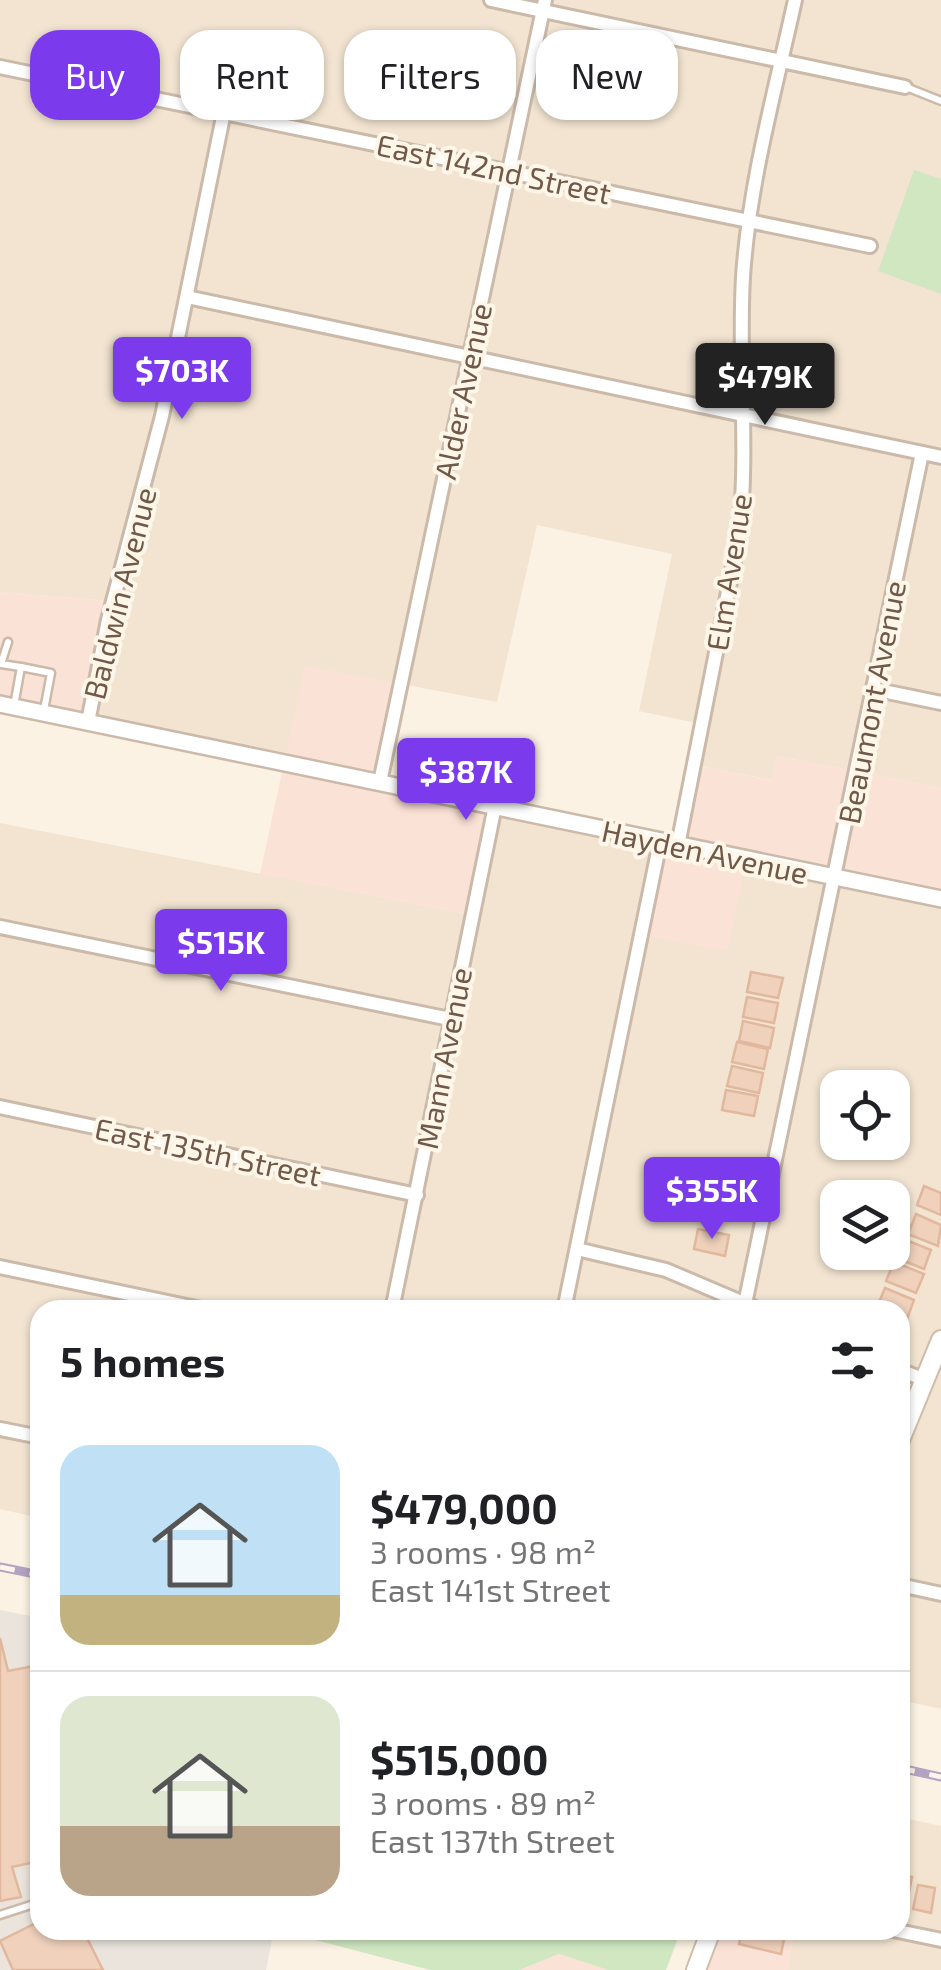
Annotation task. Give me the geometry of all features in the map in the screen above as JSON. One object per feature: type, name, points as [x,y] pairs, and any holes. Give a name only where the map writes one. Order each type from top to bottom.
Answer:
[{"type":"main road","points":[[910,1419],[933,1370],[941,1340]]},
{"type":"main road","points":[[696,1970],[707,1940]]},
{"type":"street","points":[[491,0],[544,6],[905,87]]},
{"type":"street","name":"Elm Avenue","points":[[678,846],[739,536],[744,414],[743,280],[749,220],[795,0]]},
{"type":"street","name":"Alder Avenue","points":[[380,782],[544,6]]},
{"type":"street","name":"East 142nd Street","points":[[0,67],[180,103]]},
{"type":"street","name":"Baldwin Avenue","points":[[88,722],[187,298],[222,120]]},
{"type":"street","name":"East 142nd Street","points":[[263,120],[870,246]]},
{"type":"street","points":[[187,298],[941,457]]},
{"type":"street","name":"Beaumont Avenue","points":[[746,1300],[922,453]]},
{"type":"street","points":[[874,689],[941,703]]},
{"type":"street","name":"Hayden Avenue","points":[[7,706],[941,899]]},
{"type":"street","name":"Mann Avenue","points":[[394,1300],[495,806]]},
{"type":"street","points":[[566,1300],[660,842]]},
{"type":"street","points":[[0,928],[450,1019]]},
{"type":"street","name":"East 135th Street","points":[[0,1107],[417,1194]]},
{"type":"street","points":[[577,1249],[666,1270],[736,1300]]},
{"type":"street","points":[[0,1267],[158,1300]]},
{"type":"street","points":[[0,1429],[30,1435]]},
{"type":"street","points":[[910,1586],[941,1594]]},
{"type":"street","points":[[910,1933],[941,1940]]},
{"type":"lane","points":[[905,87],[941,100]]},
{"type":"lane","points":[[8,642],[1,664],[51,673],[44,713]]},
{"type":"lane","points":[[7,706],[20,668]]},
{"type":"lane","points":[[0,1915],[30,1905]]},
{"type":"shaded area","points":[[0,0],[941,0],[941,788],[777,756],[772,780],[694,765],[701,724],[639,711],[672,554],[537,525],[497,702],[401,684],[285,763],[88,722],[113,601],[0,592]]},
{"type":"shaded area","points":[[0,592],[113,601],[88,722],[0,704]]},
{"type":"shaded area","points":[[305,666],[401,684],[381,782],[495,806],[472,915],[260,874]]},
{"type":"shaded area","points":[[777,756],[941,788],[941,899],[746,860],[727,951],[641,935],[660,842],[677,845],[694,765],[771,780]]},
{"type":"shaded area","points":[[495,806],[660,842],[726,951],[746,859],[941,899],[941,1709],[910,1702],[910,1300],[30,1300],[30,1516],[0,1509],[0,823],[472,915]]},
{"type":"shaded area","points":[[0,1610],[30,1616],[30,1940],[272,1940],[266,1970],[0,1970]]},
{"type":"shaded area","points":[[910,1819],[941,1826],[941,1970],[787,1970],[793,1940],[910,1940]]},
{"type":"shaded area","points":[[707,1940],[793,1940],[787,1970],[696,1970]]},
{"type":"shaded area","points":[[559,1954],[608,1970],[519,1970]]},
{"type":"green space","points":[[914,170],[941,179],[941,294],[878,271]]},
{"type":"green space","points":[[315,1940],[677,1940],[666,1970],[608,1970],[559,1954],[519,1970],[430,1970]]},
{"type":"building","points":[[751,972],[783,978],[778,998],[747,992]]},
{"type":"building","points":[[747,997],[778,1003],[774,1023],[743,1017]]},
{"type":"building","points":[[743,1021],[774,1028],[770,1048],[739,1041]]},
{"type":"building","points":[[737,1042],[768,1049],[764,1069],[732,1062]]},
{"type":"building","points":[[732,1066],[763,1073],[759,1093],[727,1086]]},
{"type":"building","points":[[726,1090],[758,1096],[754,1116],[722,1110]]},
{"type":"building","points":[[712,1159],[744,1165],[740,1185],[708,1179]]},
{"type":"building","points":[[706,1184],[738,1190],[733,1210],[702,1204]]},
{"type":"building","points":[[924,1186],[941,1193],[941,1215],[917,1205]]},
{"type":"building","points":[[916,1214],[941,1225],[938,1246],[910,1235]]},
{"type":"building","points":[[698,1229],[729,1235],[725,1256],[694,1249]]},
{"type":"building","points":[[910,1242],[931,1250],[924,1269],[910,1263]]},
{"type":"building","points":[[910,1268],[924,1274],[916,1293],[886,1281],[891,1270]]},
{"type":"building","points":[[885,1288],[914,1300],[910,1311],[910,1300],[880,1300]]},
{"type":"building","points":[[0,1638],[8,1671],[30,1667],[30,1863],[12,1867],[21,1897],[0,1901]]},
{"type":"building","points":[[918,1885],[935,1888],[931,1913],[913,1909]]},
{"type":"building","points":[[30,1926],[30,1940],[88,1940],[103,1970],[13,1970],[0,1941]]},
{"type":"building","points":[[740,1940],[784,1940],[781,1954],[739,1944]]},
{"type":"railway","points":[[0,1567],[30,1573]]},
{"type":"railway","points":[[910,1770],[941,1777]]}]
